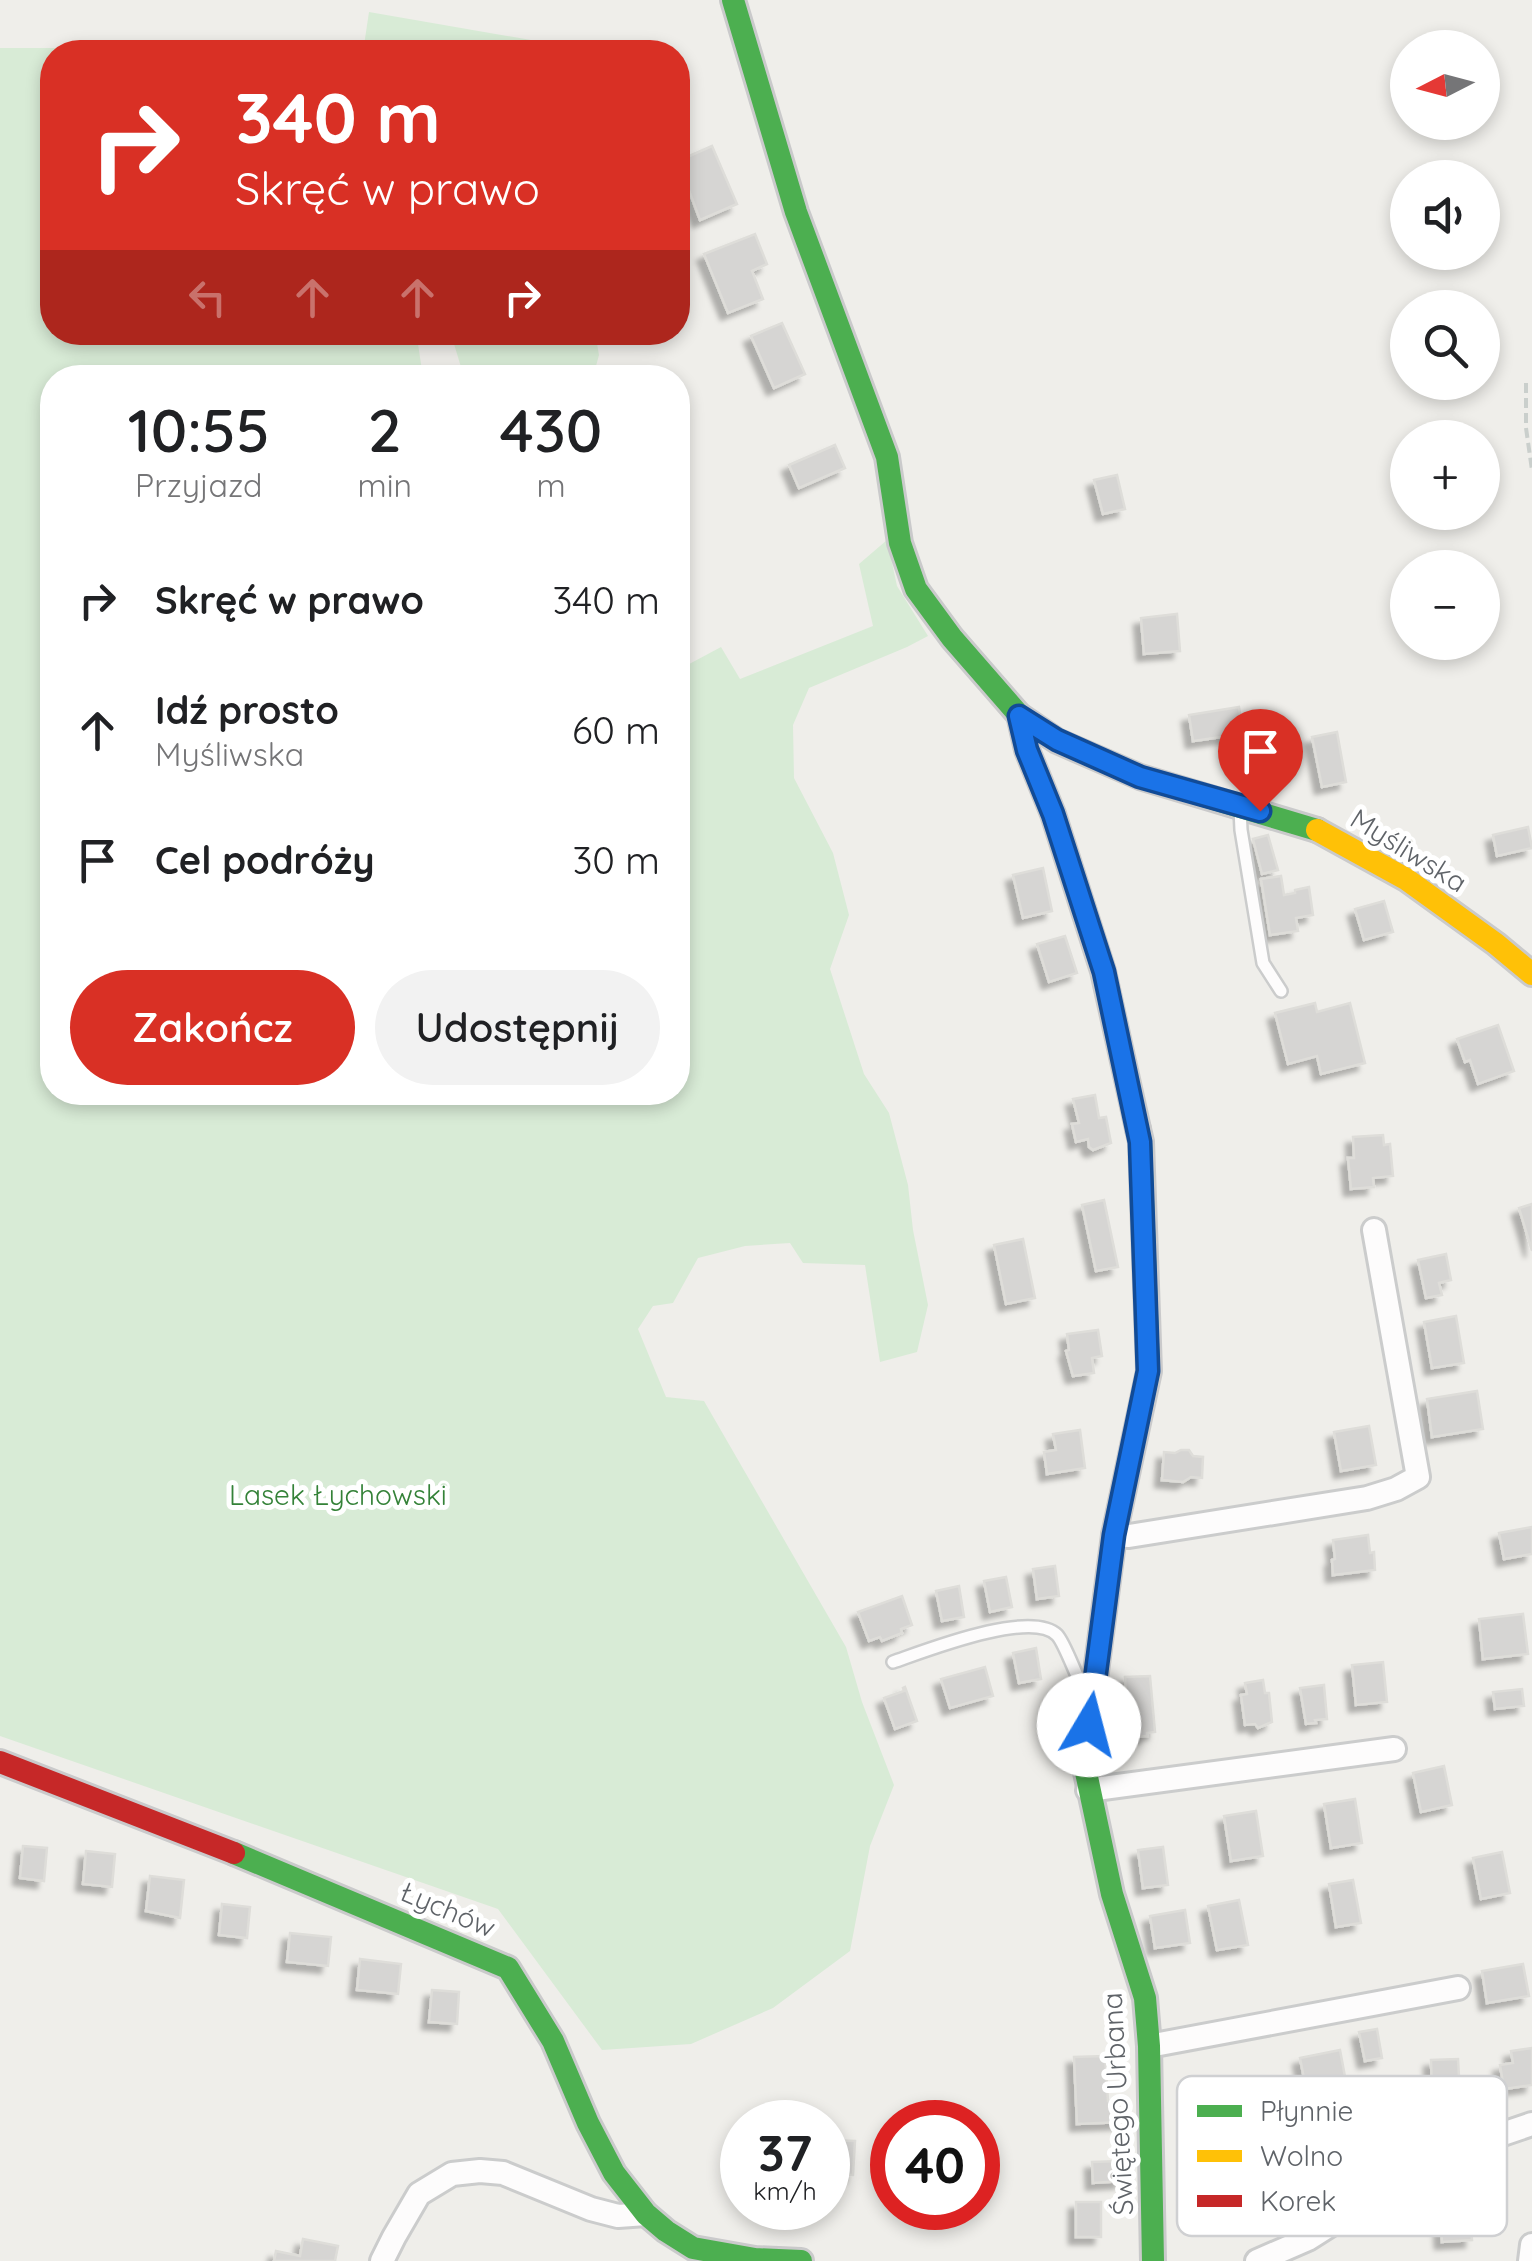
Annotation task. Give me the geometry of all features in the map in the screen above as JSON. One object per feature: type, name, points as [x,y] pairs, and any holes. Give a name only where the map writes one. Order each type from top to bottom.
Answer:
[{"type":"street","points":[[734,0],[796,212],[888,457],[900,543],[916,589],[1019,716]]},
{"type":"street","name":"Myśliwska","points":[[1019,716],[1057,740],[1140,777],[1322,831],[1406,879],[1532,974]]},
{"type":"street","name":"Świętego Urbana","points":[[1019,716],[1027,750],[1053,814],[1104,972],[1140,1142],[1148,1371],[1114,1535],[1084,1764],[1112,1894],[1145,1998],[1153,2261]]},
{"type":"street","points":[[1114,1535],[1129,1536],[1366,1498],[1418,1477],[1374,1230]]},
{"type":"street","points":[[1088,1790],[1394,1749]]},
{"type":"street","name":"Łychów","points":[[0,1762],[288,1874],[508,1968],[553,2041],[614,2174],[646,2214],[693,2248],[755,2259],[801,2261]]},
{"type":"street","points":[[1149,2046],[1458,1988]]},
{"type":"street","points":[[1507,2132],[1532,2124]]},
{"type":"street","points":[[382,2261],[419,2194],[452,2174],[480,2170],[503,2174],[591,2209],[618,2216],[646,2214]]},
{"type":"street","points":[[1257,2261],[1311,2236]]},
{"type":"street","points":[[1308,2238],[1317,2261]]},
{"type":"street","points":[[1530,2261],[1532,2244]]},
{"type":"lane","points":[[1240,805],[1263,962],[1282,990]]},
{"type":"lane","points":[[893,1662],[1003,1628],[1040,1626],[1057,1635],[1081,1684],[1094,1686]]},
{"type":"path","points":[[1526,383],[1526,428],[1532,470]]},
{"type":"green space","points":[[369,12],[531,40],[365,40]]},
{"type":"green space","name":"Lasek Łychowski","points":[[0,48],[40,48],[40,345],[418,345],[421,365],[40,365],[40,1105],[690,1105],[690,664],[721,647],[740,679],[873,626],[859,564],[887,540],[897,586],[928,636],[809,688],[793,725],[794,778],[833,853],[849,915],[830,969],[864,1074],[889,1113],[908,1185],[928,1305],[917,1352],[880,1362],[865,1265],[803,1263],[790,1243],[745,1246],[698,1258],[673,1303],[653,1306],[638,1329],[666,1397],[704,1401],[846,1647],[894,1785],[870,1846],[850,1951],[773,2008],[691,2044],[602,2050],[498,1909],[0,1736]]},
{"type":"green space","name":"Lasek Łychowski","points":[[454,345],[597,345],[599,355],[596,365],[460,365]]},
{"type":"building","points":[[712,146],[737,204],[700,220],[690,193],[690,156]]},
{"type":"building","points":[[755,234],[767,264],[752,271],[763,299],[728,313],[704,254]]},
{"type":"building","points":[[782,323],[805,374],[774,388],[751,336]]},
{"type":"building","points":[[835,445],[845,468],[799,488],[789,465]]},
{"type":"building","points":[[1117,475],[1125,509],[1103,514],[1094,480]]},
{"type":"building","points":[[1177,614],[1180,651],[1144,654],[1141,618]]},
{"type":"building","points":[[1239,707],[1243,734],[1193,741],[1189,715]]},
{"type":"building","points":[[1337,732],[1346,782],[1322,787],[1312,737]]},
{"type":"building","points":[[1528,827],[1532,848],[1497,856],[1493,835]]},
{"type":"building","points":[[1268,835],[1278,870],[1262,874],[1253,839]]},
{"type":"building","points":[[1043,868],[1052,911],[1023,918],[1013,875]]},
{"type":"building","points":[[1281,876],[1284,895],[1309,887],[1313,915],[1296,918],[1298,931],[1270,935],[1261,879]]},
{"type":"building","points":[[1384,901],[1393,932],[1364,940],[1355,909]]},
{"type":"building","points":[[1065,936],[1077,973],[1049,982],[1037,944]]},
{"type":"building","points":[[1315,1003],[1317,1012],[1350,1003],[1365,1063],[1321,1074],[1317,1056],[1288,1064],[1275,1013]]},
{"type":"building","points":[[1498,1025],[1514,1071],[1478,1084],[1457,1039]]},
{"type":"building","points":[[1095,1095],[1099,1118],[1106,1117],[1111,1143],[1093,1150],[1088,1139],[1076,1142],[1072,1124],[1079,1123],[1073,1099]]},
{"type":"building","points":[[1383,1135],[1384,1145],[1390,1144],[1393,1176],[1373,1178],[1374,1187],[1351,1189],[1348,1158],[1354,1158],[1353,1137]]},
{"type":"building","points":[[1104,1200],[1118,1267],[1096,1271],[1082,1205]]},
{"type":"building","points":[[1532,1204],[1532,1251],[1519,1208]]},
{"type":"building","points":[[1023,1239],[1035,1298],[1006,1304],[994,1245]]},
{"type":"building","points":[[1446,1254],[1451,1280],[1439,1283],[1442,1295],[1426,1298],[1418,1260]]},
{"type":"building","points":[[1456,1316],[1464,1363],[1432,1368],[1424,1322]]},
{"type":"building","points":[[1098,1330],[1102,1356],[1092,1358],[1094,1373],[1073,1376],[1066,1351],[1067,1334]]},
{"type":"building","points":[[1477,1391],[1483,1429],[1432,1437],[1427,1399]]},
{"type":"building","points":[[1369,1426],[1376,1465],[1341,1471],[1334,1432]]},
{"type":"building","points":[[1080,1430],[1085,1468],[1047,1474],[1044,1452],[1056,1450],[1053,1434]]},
{"type":"building","points":[[1181,1450],[1203,1457],[1202,1478],[1191,1477],[1183,1482],[1162,1480],[1164,1452]]},
{"type":"building","points":[[1532,1527],[1532,1554],[1504,1559],[1499,1533]]},
{"type":"building","points":[[1368,1535],[1375,1570],[1333,1575],[1333,1540]]},
{"type":"building","points":[[1055,1566],[1059,1596],[1037,1599],[1033,1569]]},
{"type":"building","points":[[1006,1577],[1012,1607],[990,1612],[984,1581]]},
{"type":"building","points":[[959,1586],[964,1617],[942,1621],[936,1591]]},
{"type":"building","points":[[902,1596],[912,1625],[882,1641],[880,1637],[869,1641],[858,1612]]},
{"type":"building","points":[[1523,1614],[1528,1654],[1483,1659],[1479,1619]]},
{"type":"building","points":[[1036,1648],[1041,1679],[1019,1683],[1013,1653]]},
{"type":"building","points":[[1383,1662],[1387,1702],[1356,1705],[1352,1665]]},
{"type":"building","points":[[985,1667],[993,1696],[950,1708],[941,1679]]},
{"type":"building","points":[[1150,1676],[1155,1732],[1135,1737],[1135,1733],[1127,1734],[1126,1711],[1122,1711],[1125,1677]]},
{"type":"building","points":[[1263,1680],[1265,1693],[1269,1693],[1272,1722],[1258,1728],[1255,1724],[1245,1725],[1241,1695],[1247,1694],[1245,1683]]},
{"type":"building","points":[[1324,1685],[1327,1719],[1306,1724],[1300,1688]]},
{"type":"building","points":[[905,1687],[917,1721],[895,1729],[884,1698],[904,1691]]},
{"type":"building","points":[[1522,1689],[1524,1706],[1495,1709],[1493,1692]]},
{"type":"building","points":[[1444,1766],[1452,1805],[1421,1812],[1413,1773]]},
{"type":"building","points":[[1355,1799],[1362,1843],[1331,1848],[1324,1804]]},
{"type":"building","points":[[1256,1811],[1263,1856],[1231,1861],[1224,1816]]},
{"type":"building","points":[[23,1846],[47,1848],[44,1881],[20,1878]]},
{"type":"building","points":[[1163,1847],[1168,1885],[1143,1888],[1138,1850]]},
{"type":"building","points":[[86,1851],[115,1854],[112,1887],[83,1884]]},
{"type":"building","points":[[1502,1852],[1510,1893],[1481,1899],[1473,1858]]},
{"type":"building","points":[[150,1876],[184,1880],[180,1918],[146,1911]]},
{"type":"building","points":[[1353,1880],[1361,1923],[1336,1927],[1329,1884]]},
{"type":"building","points":[[1239,1900],[1248,1945],[1217,1950],[1208,1906]]},
{"type":"building","points":[[222,1904],[250,1907],[247,1938],[219,1935]]},
{"type":"building","points":[[1185,1910],[1190,1943],[1155,1948],[1150,1916]]},
{"type":"building","points":[[290,1933],[331,1937],[328,1966],[287,1962]]},
{"type":"building","points":[[360,1959],[401,1964],[398,1994],[357,1990]]},
{"type":"building","points":[[1523,1964],[1529,1996],[1487,2003],[1482,1971]]},
{"type":"building","points":[[432,1990],[459,1992],[457,2024],[429,2022]]},
{"type":"building","points":[[1377,2029],[1382,2058],[1365,2061],[1359,2032]]},
{"type":"building","points":[[1532,2048],[1532,2085],[1507,2089],[1507,2076],[1502,2076],[1500,2065],[1513,2063],[1511,2051]]},
{"type":"building","points":[[1340,2050],[1345,2076],[1303,2076],[1300,2058]]},
{"type":"building","points":[[1105,2056],[1108,2101],[1121,2101],[1122,2122],[1077,2124],[1074,2057]]},
{"type":"building","points":[[1458,2059],[1459,2076],[1431,2076],[1431,2060]]},
{"type":"building","points":[[850,2141],[855,2141],[850,2175]]},
{"type":"building","points":[[1122,2161],[1122,2181],[1093,2183],[1092,2162]]},
{"type":"building","points":[[1076,2202],[1101,2202],[1101,2237],[1076,2237]]},
{"type":"building","points":[[1442,2236],[1472,2236],[1472,2240],[1442,2242]]},
{"type":"building","points":[[303,2239],[338,2246],[335,2261],[274,2261],[276,2251],[300,2256]]},
{"type":"traffic: fast","points":[[733,0],[796,212],[887,457],[900,543],[916,589],[952,638],[1019,715],[1057,741],[1140,777],[1317,830]]},
{"type":"traffic: fast","points":[[1138,1129],[1149,1371],[1114,1535],[1084,1763],[1112,1894],[1145,1998],[1153,2261]]},
{"type":"traffic: fast","points":[[234,1853],[508,1968],[553,2041],[614,2173],[646,2214],[693,2248],[755,2259],[801,2261]]},
{"type":"traffic: slow","points":[[1019,715],[1027,750],[1053,814],[1103,971],[1138,1129]]},
{"type":"traffic: slow","points":[[1317,830],[1406,879],[1532,974]]},
{"type":"traffic: jam","points":[[0,1762],[234,1853]]},
{"type":"route","points":[[1089,1725],[1114,1535],[1148,1371],[1140,1142],[1104,972],[1053,814],[1027,750],[1019,716],[1057,740],[1140,777],[1260,811]]}]
